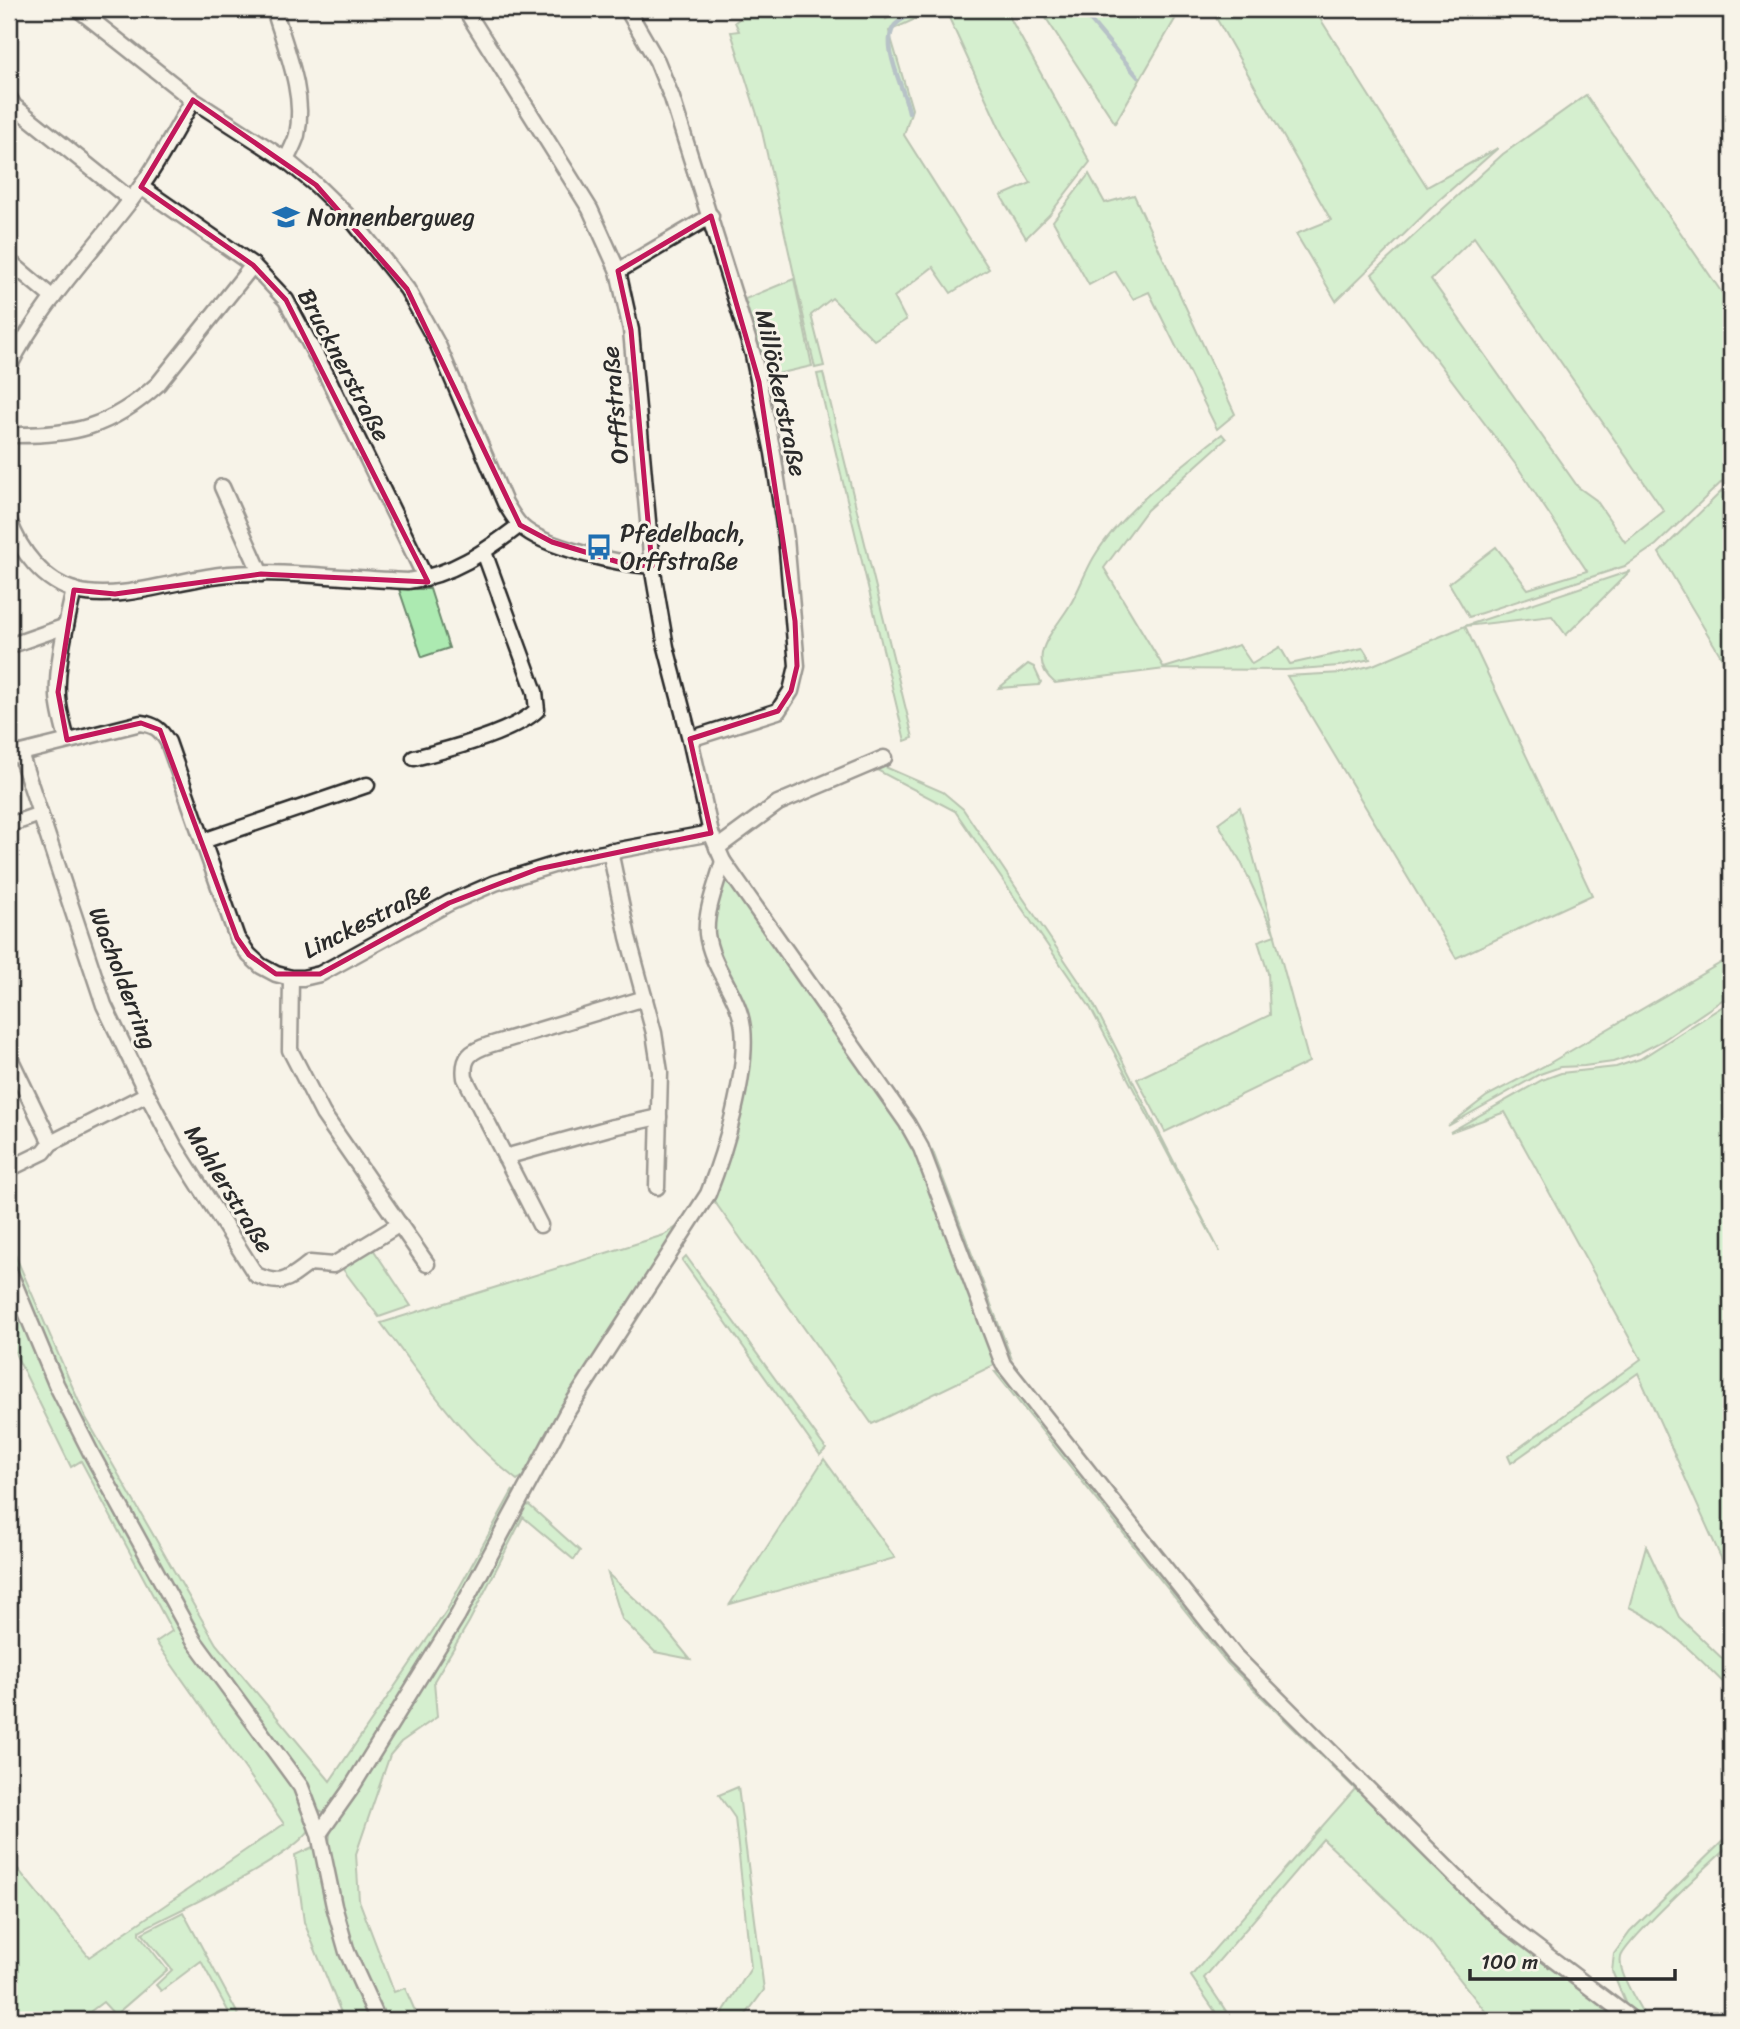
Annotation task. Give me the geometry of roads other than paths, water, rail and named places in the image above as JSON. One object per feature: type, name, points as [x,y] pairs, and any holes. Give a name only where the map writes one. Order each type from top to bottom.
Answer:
[{"type":"street","points":[[78,9],[193,100],[286,160],[316,184],[352,220],[407,289],[438,345],[505,503],[520,525],[530,533],[593,556],[625,565],[652,566]]},
{"type":"street","points":[[274,9],[294,78],[298,108],[297,134],[286,160]]},
{"type":"street","name":"Orffstraße","points":[[465,9],[590,209],[618,271],[631,330],[652,566],[666,647],[711,833],[720,854],[907,1123],[921,1148],[1003,1364],[1235,1656],[1476,1897],[1507,1925],[1633,2020]]},
{"type":"street","name":"Millöckerstraße","points":[[627,9],[657,61],[672,98],[753,355],[773,453],[786,538],[797,666],[792,691],[778,710],[690,739]]},
{"type":"street","points":[[9,97],[14,106],[131,200]]},
{"type":"street","points":[[9,367],[22,341],[53,298],[141,187],[193,100]]},
{"type":"street","name":"Brucknerstraße","points":[[141,187],[253,265],[286,300],[304,331],[426,579]]},
{"type":"street","points":[[618,271],[711,216]]},
{"type":"street","points":[[9,261],[53,298]]},
{"type":"street","points":[[9,435],[47,436],[72,432],[96,425],[140,401],[158,384],[253,265]]},
{"type":"street","points":[[222,487],[261,574]]},
{"type":"street","points":[[9,520],[29,560],[50,578],[74,590],[115,594],[221,575],[261,574],[408,582],[426,579],[450,571],[484,552],[520,525]]},
{"type":"street","points":[[414,758],[439,752],[526,720],[537,710],[535,692],[484,552]]},
{"type":"street","points":[[14,755],[67,740],[58,692],[66,626],[74,590]]},
{"type":"street","points":[[9,646],[66,626]]},
{"type":"street","name":"Linckestraße","points":[[67,740],[141,723],[154,725],[160,730],[168,742],[237,938],[261,966],[291,978],[320,974],[449,903],[495,883],[610,850],[711,833]]},
{"type":"street","name":"Wacholderring","points":[[14,755],[40,814],[104,1005],[146,1094]]},
{"type":"street","points":[[319,1834],[350,1790],[458,1615],[567,1412],[708,1194],[724,1156],[744,1056],[743,1027],[737,1005],[711,952],[707,932],[720,854],[778,803],[884,758]]},
{"type":"street","points":[[203,841],[367,785]]},
{"type":"street","points":[[9,825],[40,814]]},
{"type":"street","points":[[610,850],[628,937],[654,1033],[660,1072],[657,1187]]},
{"type":"street","points":[[291,978],[290,1050],[323,1114],[427,1264]]},
{"type":"street","points":[[540,1225],[465,1078],[466,1059],[471,1053],[489,1045],[645,998]]},
{"type":"street","points":[[9,1056],[51,1143]]},
{"type":"street","points":[[9,1169],[44,1152],[51,1143],[146,1094]]},
{"type":"street","name":"Mahlerstraße","points":[[146,1094],[175,1147],[256,1275],[270,1281],[284,1282],[310,1263],[333,1265],[400,1224]]},
{"type":"street","points":[[505,1157],[659,1117]]},
{"type":"street","points":[[9,1271],[56,1384],[90,1453],[195,1642],[301,1787],[319,1834],[347,1952],[377,2020]]},
{"type":"waterway","points":[[909,112],[891,55],[891,33],[901,20],[925,9]]},
{"type":"waterway","points":[[1075,9],[1090,20],[1138,77]]},
{"type":"place","name":"Nonnenbergweg","points":[[286,217]]},
{"type":"place","name":"Pfedelbach, Orffstraße","points":[[599,547]]}]
